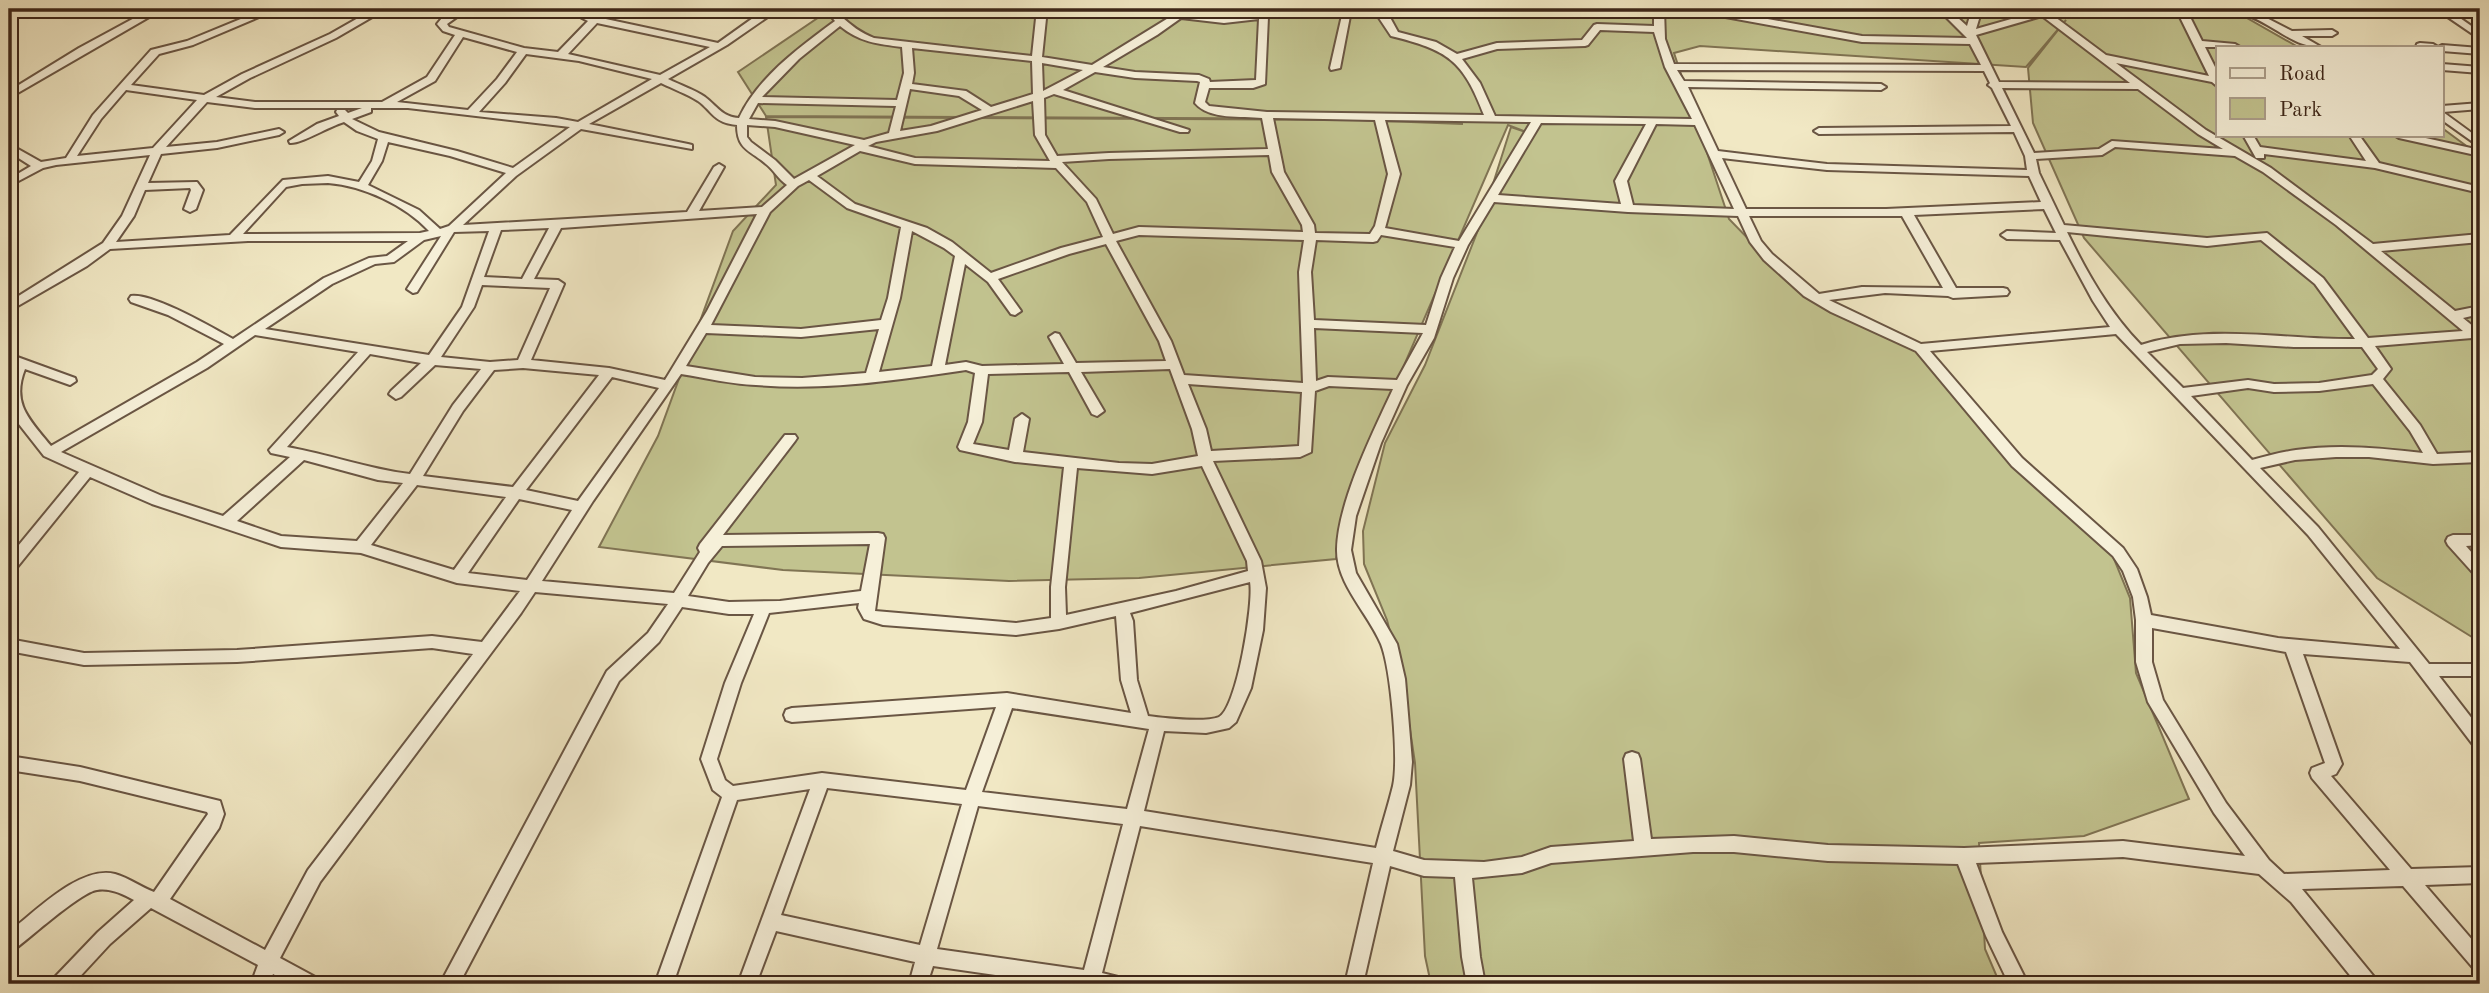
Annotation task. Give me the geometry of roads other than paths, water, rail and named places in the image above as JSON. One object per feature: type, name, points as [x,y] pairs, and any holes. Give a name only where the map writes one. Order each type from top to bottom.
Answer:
[{"type":"street","points":[[9,95],[82,50],[158,9]]},
{"type":"street","points":[[69,161],[97,117],[155,52],[190,43],[273,9]]},
{"type":"street","points":[[9,307],[107,246],[128,216],[158,151],[204,99],[381,9]]},
{"type":"street","points":[[463,9],[445,13],[442,27],[523,51],[561,55],[659,78],[703,100],[713,112],[729,121],[775,124],[915,160],[1056,162],[1103,156],[1214,156],[1273,152]]},
{"type":"street","points":[[599,9],[587,18],[719,47]]},
{"type":"street","points":[[721,9],[762,17]]},
{"type":"street","points":[[413,289],[446,231],[487,193],[577,125],[719,47],[774,9]]},
{"type":"street","points":[[839,9],[835,15],[863,38],[980,51],[1089,69],[1203,79],[1205,85],[1200,103],[1205,108],[1267,115],[1698,122]]},
{"type":"street","points":[[792,715],[1007,700],[1150,723],[1206,726],[1223,723],[1230,717],[1243,688],[1256,616],[1257,574],[1248,542],[1206,458],[1182,380],[1166,341],[1109,238],[1092,201],[1056,162],[1040,135],[1037,60],[1042,9]]},
{"type":"street","points":[[1052,9],[1139,10],[1224,20],[1284,9]]},
{"type":"street","points":[[1659,9],[1657,29],[1670,67],[1681,84],[1741,213],[1768,257],[1817,299],[1920,348],[2017,462],[2118,552],[2130,569],[2140,597],[2144,620],[2144,662],[2156,702],[2220,808],[2263,866],[2297,896],[2368,984]]},
{"type":"street","points":[[1698,9],[1729,13],[1770,25],[1849,37],[1970,37],[2040,10],[2057,9]]},
{"type":"street","points":[[1943,9],[1970,37],[2018,129],[2030,156],[2033,173],[2062,232],[2099,301],[2119,330],[2313,531],[2480,741]]},
{"type":"street","points":[[1970,37],[1977,9]]},
{"type":"street","points":[[2181,9],[2216,80]]},
{"type":"street","points":[[2214,9],[2240,10],[2314,46]]},
{"type":"street","points":[[2441,9],[2480,36]]},
{"type":"street","points":[[1335,68],[1346,13],[1380,10],[1394,34],[1436,44],[1457,57],[1481,94],[1491,120]]},
{"type":"street","points":[[2040,10],[2202,132],[2267,170],[2371,248],[2478,336]]},
{"type":"street","points":[[1205,85],[1259,84],[1264,12]]},
{"type":"street","points":[[260,984],[268,962],[314,876],[531,587],[668,385],[713,311],[765,210],[794,184],[861,145],[894,134],[933,129],[1054,91],[1154,33],[1179,15]]},
{"type":"street","points":[[561,55],[594,20]]},
{"type":"street","points":[[794,184],[783,179],[772,163],[748,144],[743,137],[741,122],[782,68],[841,21]]},
{"type":"street","points":[[2463,23],[2480,25]]},
{"type":"street","points":[[1457,57],[1497,46],[1585,43],[1597,27],[1657,29]]},
{"type":"street","points":[[294,141],[343,117],[385,104],[431,79],[461,33]]},
{"type":"street","points":[[2289,33],[2332,33]]},
{"type":"street","points":[[894,134],[900,120],[901,103],[907,86],[907,44]]},
{"type":"street","points":[[2200,44],[2223,46]]},
{"type":"street","points":[[2444,48],[2480,51]]},
{"type":"street","points":[[471,114],[502,81],[523,51]]},
{"type":"street","points":[[2104,57],[2216,82]]},
{"type":"street","points":[[1670,67],[1985,68]]},
{"type":"street","points":[[2444,67],[2480,70]]},
{"type":"street","points":[[1681,84],[1881,87]]},
{"type":"street","points":[[1993,85],[2142,86]]},
{"type":"street","points":[[907,86],[962,93],[990,111]]},
{"type":"street","points":[[125,87],[255,105],[385,104],[556,121],[688,148]]},
{"type":"street","points":[[1054,91],[1184,130]]},
{"type":"street","points":[[756,100],[901,103]]},
{"type":"street","points":[[339,106],[343,117],[384,138],[450,152],[516,172]]},
{"type":"street","points":[[2444,109],[2480,106]]},
{"type":"street","points":[[982,370],[975,422],[965,447],[1015,457],[1152,469],[1206,458],[1304,450],[1308,435],[1310,388],[1304,271],[1311,245],[1299,205],[1278,172],[1267,115]]},
{"type":"street","points":[[988,278],[1109,238],[1157,230],[1373,238],[1379,231],[1394,174],[1379,116]]},
{"type":"street","points":[[2444,116],[2480,144]]},
{"type":"street","points":[[1354,984],[1402,785],[1404,762],[1397,679],[1389,644],[1349,574],[1344,550],[1349,516],[1370,455],[1401,385],[1431,328],[1447,278],[1462,245],[1537,121]]},
{"type":"street","points":[[1628,209],[1622,187],[1623,175],[1639,151],[1653,121]]},
{"type":"street","points":[[1819,131],[2018,129]]},
{"type":"street","points":[[9,183],[39,166],[217,145],[279,132]]},
{"type":"street","points":[[2249,136],[2267,170]]},
{"type":"street","points":[[2355,136],[2375,165]]},
{"type":"street","points":[[2404,136],[2480,153]]},
{"type":"street","points":[[362,185],[377,160],[384,138]]},
{"type":"street","points":[[2030,156],[2102,152],[2112,144],[2238,153]]},
{"type":"street","points":[[9,147],[39,166]]},
{"type":"street","points":[[2257,150],[2375,165],[2480,190]]},
{"type":"street","points":[[1713,154],[1827,167],[2033,173]]},
{"type":"street","points":[[691,216],[719,167]]},
{"type":"street","points":[[810,176],[851,206],[923,230],[988,278],[1015,312]]},
{"type":"street","points":[[233,238],[275,191],[287,182],[326,179],[362,185],[446,231]]},
{"type":"street","points":[[142,187],[193,184],[197,190],[190,209]]},
{"type":"street","points":[[1490,198],[1628,209],[1741,213],[1906,212],[2049,205]]},
{"type":"street","points":[[107,246],[233,238],[420,237],[446,231],[496,227],[765,210]]},
{"type":"street","points":[[1906,212],[1953,294]]},
{"type":"street","points":[[525,284],[557,224]]},
{"type":"street","points":[[871,378],[894,298],[907,224]]},
{"type":"street","points":[[397,394],[432,360],[468,307],[496,227]]},
{"type":"street","points":[[1379,231],[1462,245]]},
{"type":"street","points":[[2007,235],[2062,232],[2207,242],[2263,236],[2319,281],[2385,369],[2376,379],[2319,387],[2264,388],[2248,384],[2181,393]]},
{"type":"street","points":[[49,453],[202,365],[328,281],[373,261],[390,258],[420,237]]},
{"type":"street","points":[[2371,248],[2480,238]]},
{"type":"street","points":[[937,371],[961,256]]},
{"type":"street","points":[[479,281],[558,285],[523,364]]},
{"type":"street","points":[[1817,299],[1839,292],[1856,291],[1931,291],[1953,294],[2003,292]]},
{"type":"street","points":[[135,299],[172,312],[233,344]]},
{"type":"street","points":[[2453,316],[2480,310]]},
{"type":"street","points":[[701,329],[800,333],[885,324]]},
{"type":"street","points":[[1308,324],[1431,328]]},
{"type":"street","points":[[1920,348],[2119,330]]},
{"type":"street","points":[[253,331],[432,360],[490,366],[523,364],[609,372],[668,385]]},
{"type":"street","points":[[2139,350],[2156,343],[2223,339],[2366,343],[2478,336]]},
{"type":"street","points":[[1055,337],[1097,411]]},
{"type":"street","points":[[368,349],[276,450],[413,481],[516,493],[583,507]]},
{"type":"street","points":[[70,381],[15,360],[12,413],[49,453],[157,500],[281,541],[361,547],[457,577],[531,587],[680,598],[729,608],[763,609],[869,596]]},
{"type":"street","points":[[676,369],[755,380],[802,382],[871,378],[966,366],[982,370],[1175,365]]},
{"type":"street","points":[[361,547],[413,481],[458,408],[490,366]]},
{"type":"street","points":[[457,577],[516,493],[609,372]]},
{"type":"street","points":[[2376,379],[2415,428],[2433,458]]},
{"type":"street","points":[[1182,380],[1310,388],[1328,381],[1401,385]]},
{"type":"street","points":[[1015,457],[1022,419]]},
{"type":"street","points":[[449,984],[613,676],[643,651],[680,598],[705,553],[720,537],[790,438]]},
{"type":"street","points":[[2251,466],[2295,455],[2336,452],[2433,458],[2480,457]]},
{"type":"street","points":[[226,523],[300,455]]},
{"type":"street","points":[[1059,623],[1058,587],[1071,462]]},
{"type":"street","points":[[9,566],[88,470]]},
{"type":"street","points":[[720,537],[878,538],[866,608],[869,615],[883,619],[1016,629],[1121,610],[1257,574]]},
{"type":"street","points":[[2480,540],[2453,541],[2480,571]]},
{"type":"street","points":[[763,609],[733,683],[709,759],[719,785],[731,794],[822,780],[1132,817],[1385,857],[1424,868],[1463,870],[1522,865],[1551,855],[1734,844],[1828,852],[1964,856],[2123,849],[2263,866]]},
{"type":"street","points":[[1091,982],[1132,817],[1150,723],[1129,680],[1125,621],[1121,610]]},
{"type":"street","points":[[2144,620],[2201,633],[2292,646],[2358,654],[2414,656]]},
{"type":"street","points":[[11,647],[85,659],[237,656],[432,642],[486,649]]},
{"type":"street","points":[[2292,646],[2334,764],[2330,769],[2318,774],[2411,879],[2480,963]]},
{"type":"street","points":[[2425,670],[2480,670]]},
{"type":"street","points":[[918,984],[972,797],[1007,700]]},
{"type":"street","points":[[1632,759],[1644,849]]},
{"type":"street","points":[[12,767],[80,774],[214,806],[216,814],[213,823],[153,900],[104,938],[61,984]]},
{"type":"street","points":[[747,984],[822,780]]},
{"type":"street","points":[[664,984],[731,794]]},
{"type":"street","points":[[1964,856],[1995,936],[2019,984]]},
{"type":"street","points":[[1463,870],[1476,984]]},
{"type":"street","points":[[2280,881],[2480,875]]},
{"type":"street","points":[[9,943],[84,885],[96,881],[127,885],[310,984]]},
{"type":"street","points":[[769,921],[928,956],[1115,984]]}]
